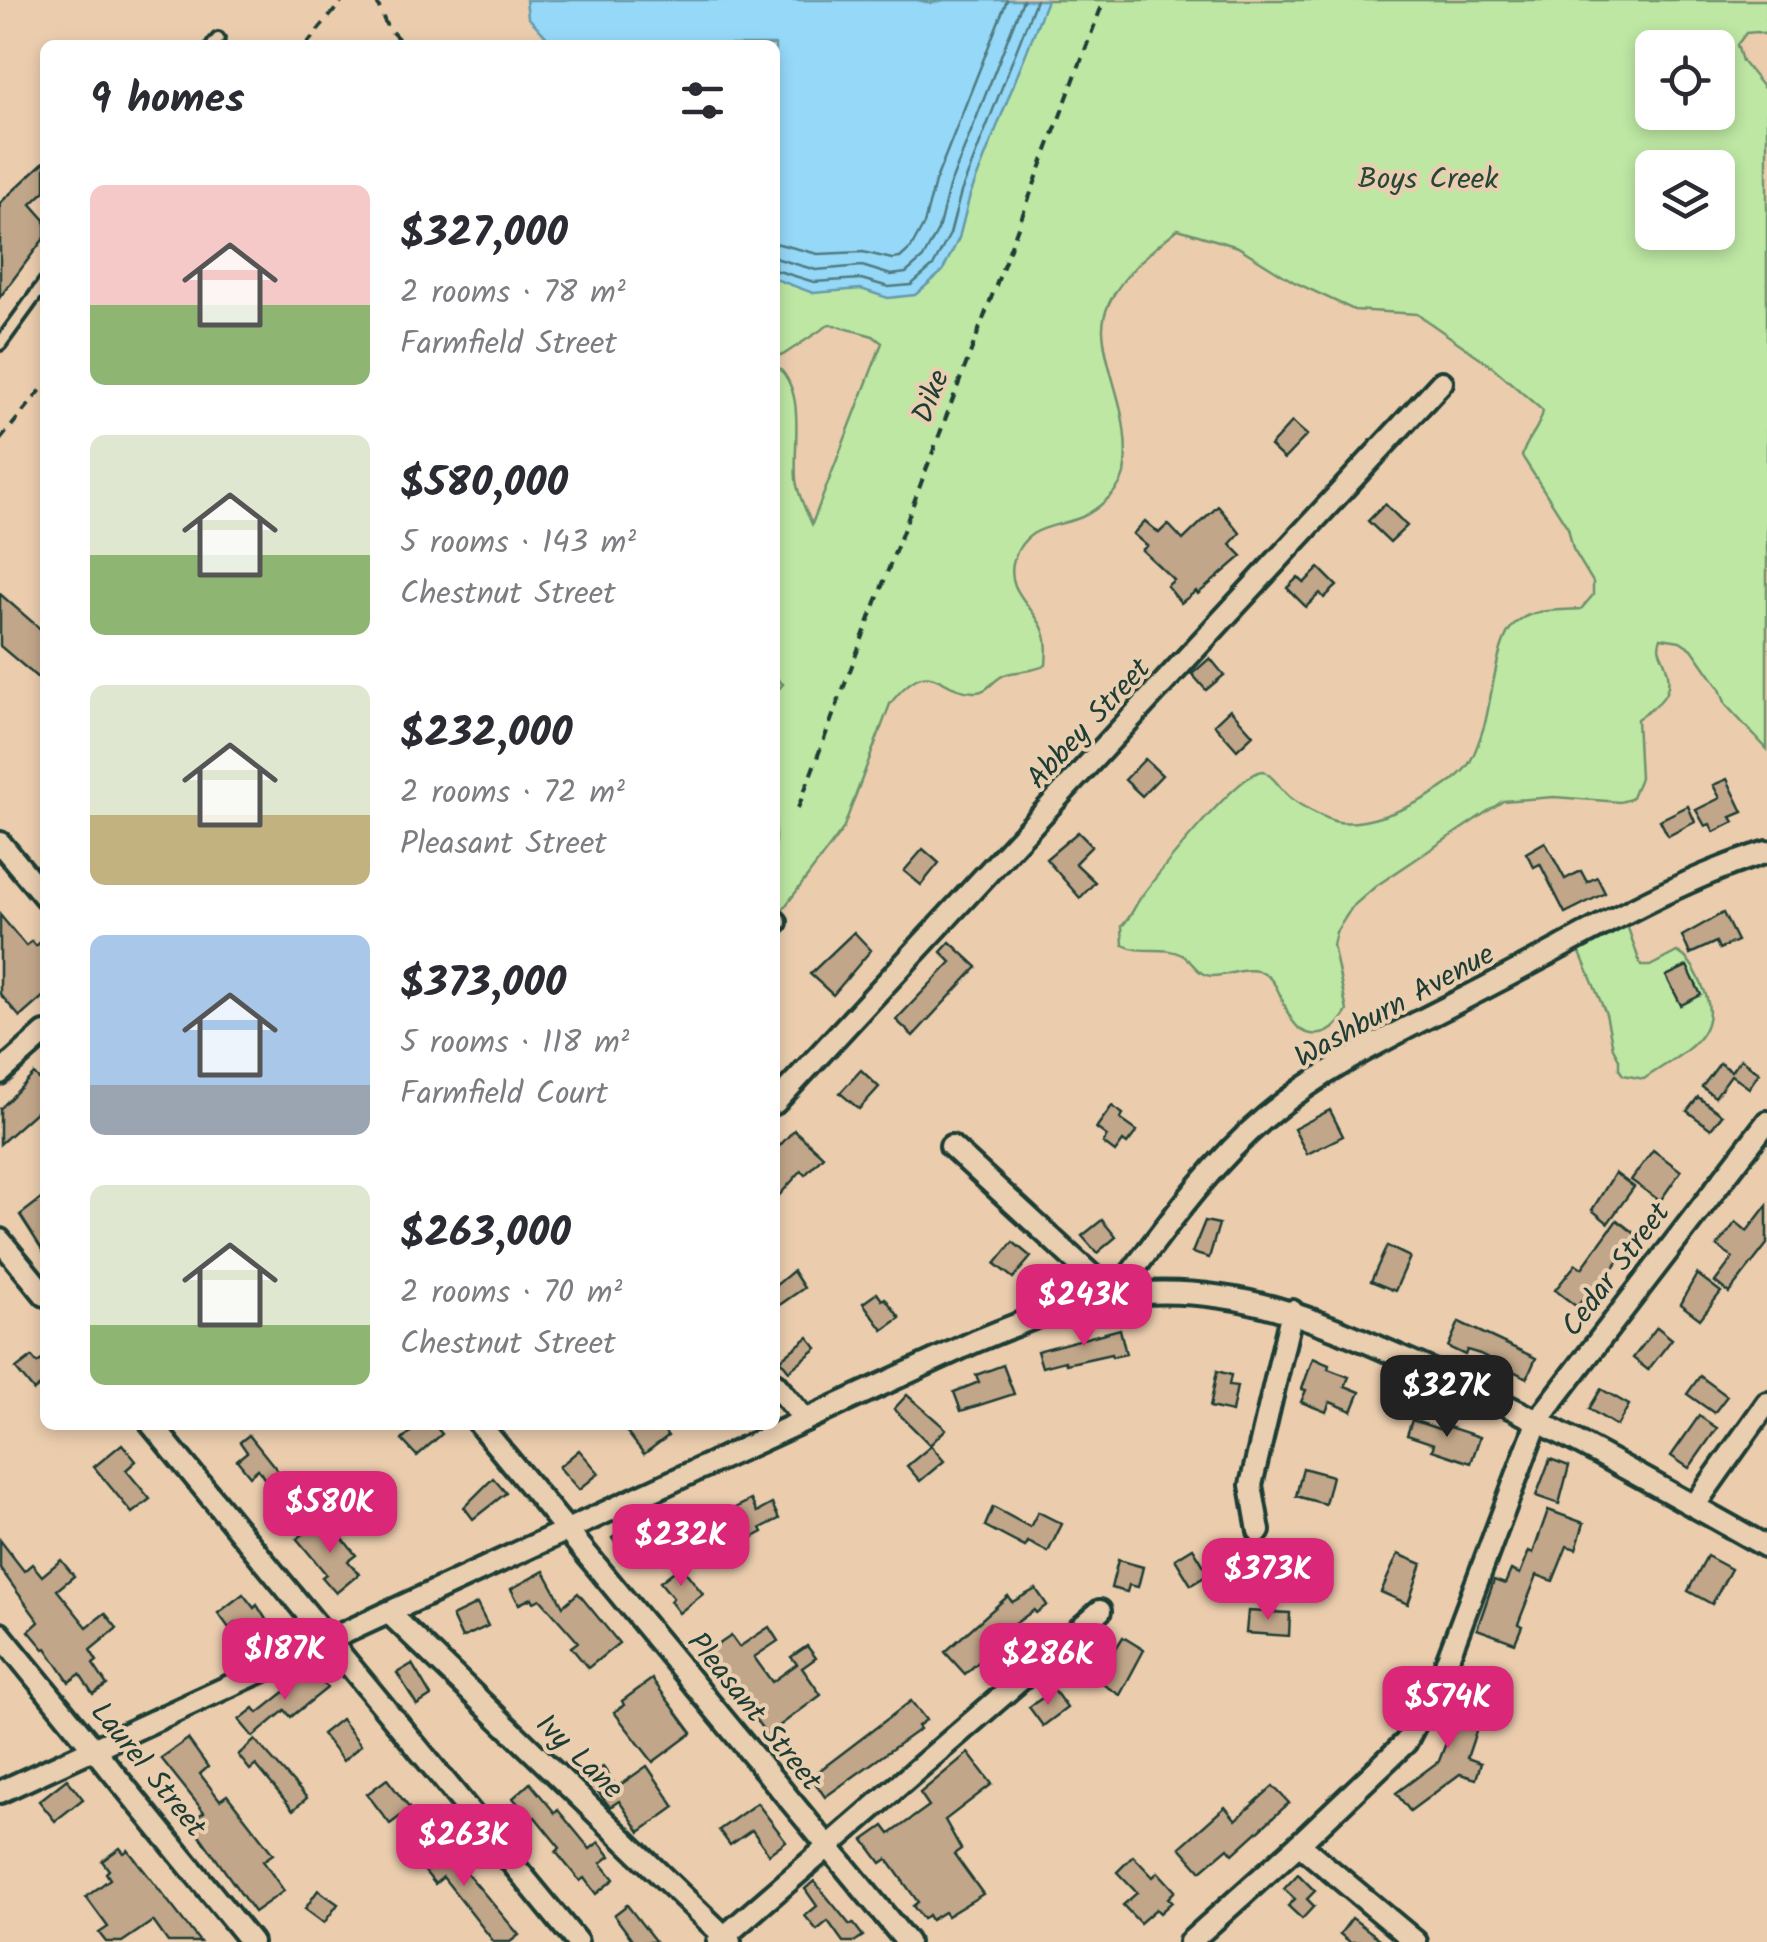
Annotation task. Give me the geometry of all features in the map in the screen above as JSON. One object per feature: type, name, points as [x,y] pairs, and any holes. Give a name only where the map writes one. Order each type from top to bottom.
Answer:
[{"type":"street","name":"Abbey Street","points":[[780,1098],[1442,382]]},
{"type":"street","points":[[0,843],[40,891]]},
{"type":"street","name":"Washburn Avenue","points":[[1114,1296],[1207,1176],[1246,1134],[1289,1099],[1372,1047],[1589,930],[1712,872],[1767,852]]},
{"type":"street","points":[[0,1073],[40,1037]]},
{"type":"street","name":"Cedar Street","points":[[1190,1942],[1406,1742],[1444,1669],[1538,1420],[1767,1122]]},
{"type":"street","points":[[951,1146],[1114,1296]]},
{"type":"street","points":[[0,1240],[40,1288]]},
{"type":"street","points":[[0,1792],[1009,1327],[1114,1296],[1204,1294],[1292,1311],[1350,1333],[1538,1420],[1767,1548]]},
{"type":"street","points":[[1258,1531],[1251,1485],[1292,1311]]},
{"type":"street","points":[[780,1390],[805,1420]]},
{"type":"street","points":[[1694,1506],[1767,1403]]},
{"type":"street","points":[[156,1430],[578,1942]]},
{"type":"street","name":"Pleasant Street","points":[[484,1430],[908,1942]]},
{"type":"street","name":"Ivy Lane","points":[[388,1612],[724,1940]]},
{"type":"street","points":[[724,1940],[1100,1612]]},
{"type":"street","name":"Laurel Street","points":[[0,1634],[251,1942]]},
{"type":"street","points":[[1299,1844],[1416,1942]]},
{"type":"lane","points":[[0,344],[40,289]]},
{"type":"path","points":[[310,40],[343,0]]},
{"type":"path","points":[[376,0],[387,27],[399,40]]},
{"type":"path","name":"Dike","points":[[798,808],[1104,0]]},
{"type":"path","points":[[0,440],[40,391]]},
{"type":"path","points":[[0,428],[7,432]]},
{"type":"green space","name":"Boys Creek","points":[[847,0],[1767,0],[1767,35],[1746,33],[1737,45],[1742,61],[1767,92],[1767,749],[1726,705],[1720,689],[1692,649],[1680,641],[1661,638],[1659,647],[1669,681],[1660,702],[1637,719],[1640,778],[1631,799],[1620,802],[1554,797],[1503,801],[1376,886],[1352,907],[1336,932],[1333,945],[1347,1011],[1337,1025],[1323,1034],[1302,1031],[1290,1017],[1272,981],[1260,972],[1208,975],[1175,952],[1123,945],[1122,926],[1144,893],[1201,823],[1252,775],[1264,771],[1300,804],[1346,823],[1384,816],[1443,788],[1468,765],[1475,751],[1501,648],[1510,629],[1533,614],[1581,609],[1593,595],[1593,582],[1573,549],[1568,528],[1522,456],[1543,411],[1489,364],[1417,314],[1354,310],[1294,282],[1238,247],[1178,229],[1129,274],[1105,315],[1105,349],[1125,431],[1122,480],[1088,514],[1033,533],[1014,560],[1016,588],[1044,632],[1046,665],[1007,674],[979,692],[925,677],[904,688],[890,704],[843,829],[780,913],[783,684],[780,370],[795,402],[797,484],[812,524],[882,343],[873,336],[830,324],[780,355],[780,99]]},
{"type":"green space","points":[[1625,919],[1641,966],[1650,966],[1677,952],[1694,969],[1708,1001],[1709,1017],[1697,1041],[1644,1079],[1623,1075],[1619,1069],[1606,1014],[1578,948]]},
{"type":"water","points":[[526,0],[1047,0],[970,195],[959,238],[942,272],[915,295],[888,298],[861,289],[813,293],[780,281],[780,40],[549,40],[528,17]]},
{"type":"building","points":[[40,166],[40,196],[31,204],[40,214],[40,244],[0,297],[0,203]]},
{"type":"building","points":[[1292,422],[1307,435],[1284,459],[1270,446]]},
{"type":"building","points":[[1385,504],[1407,526],[1390,542],[1368,521]]},
{"type":"building","points":[[1218,506],[1240,533],[1230,544],[1242,556],[1198,594],[1196,591],[1181,603],[1167,586],[1174,580],[1142,550],[1147,546],[1133,534],[1145,521],[1159,533],[1168,524],[1183,540]]},
{"type":"building","points":[[1319,568],[1337,586],[1324,598],[1320,593],[1306,607],[1287,588],[1298,577],[1304,583]]},
{"type":"building","points":[[0,594],[40,629],[40,680],[0,646]]},
{"type":"building","points":[[1210,658],[1224,675],[1206,690],[1192,674]]},
{"type":"building","points":[[1230,709],[1253,735],[1237,750],[1214,724]]},
{"type":"building","points":[[1145,759],[1162,775],[1142,796],[1125,780]]},
{"type":"building","points":[[1727,779],[1743,812],[1731,817],[1734,822],[1714,832],[1710,824],[1705,826],[1696,810],[1720,798],[1713,785]]},
{"type":"building","points":[[1688,806],[1695,822],[1668,836],[1660,820]]},
{"type":"building","points":[[1078,832],[1092,846],[1075,863],[1095,882],[1080,898],[1046,859]]},
{"type":"building","points":[[1545,842],[1565,879],[1581,871],[1587,882],[1597,877],[1605,893],[1565,913],[1540,864],[1534,867],[1526,853]]},
{"type":"building","points":[[923,849],[939,863],[921,885],[904,871]]},
{"type":"building","points":[[1723,913],[1737,941],[1719,949],[1716,942],[1690,954],[1682,936]]},
{"type":"building","points":[[0,915],[26,946],[32,941],[36,946],[40,942],[40,999],[20,1017],[0,994]]},
{"type":"building","points":[[854,932],[871,950],[833,995],[810,974]]},
{"type":"building","points":[[950,942],[977,967],[913,1036],[896,1020],[951,962],[941,952]]},
{"type":"building","points":[[1687,966],[1701,995],[1681,1005],[1666,976]]},
{"type":"building","points":[[1741,1059],[1759,1073],[1749,1088],[1731,1075],[1715,1097],[1702,1087],[1720,1063],[1731,1071]]},
{"type":"building","points":[[861,1070],[879,1087],[859,1109],[840,1093]]},
{"type":"building","points":[[34,1074],[40,1081],[40,1114],[37,1111],[0,1144],[0,1109]]},
{"type":"building","points":[[1698,1097],[1722,1115],[1711,1129],[1687,1111]]},
{"type":"building","points":[[1112,1106],[1123,1114],[1120,1119],[1137,1131],[1115,1152],[1103,1143],[1107,1136],[1096,1128]]},
{"type":"building","points":[[1330,1110],[1343,1136],[1307,1154],[1294,1129]]},
{"type":"building","points":[[794,1130],[823,1156],[805,1175],[801,1171],[780,1194],[780,1145]]},
{"type":"building","points":[[1653,1150],[1681,1171],[1660,1201],[1631,1180]]},
{"type":"building","points":[[1615,1173],[1634,1187],[1608,1223],[1592,1210]]},
{"type":"building","points":[[40,1200],[40,1246],[20,1215]]},
{"type":"building","points":[[1767,1205],[1767,1244],[1729,1293],[1715,1282],[1733,1258],[1717,1246],[1736,1222],[1747,1231]]},
{"type":"building","points":[[1102,1220],[1116,1237],[1097,1253],[1082,1236]]},
{"type":"building","points":[[1617,1220],[1638,1236],[1589,1299],[1585,1296],[1577,1307],[1555,1290],[1576,1264],[1582,1268]]},
{"type":"building","points":[[1205,1221],[1219,1224],[1209,1258],[1192,1253]]},
{"type":"building","points":[[1013,1242],[1031,1257],[1013,1278],[995,1264]]},
{"type":"building","points":[[1387,1246],[1410,1257],[1395,1291],[1371,1281]]},
{"type":"building","points":[[793,1271],[804,1288],[780,1305],[780,1282]]},
{"type":"building","points":[[1697,1274],[1721,1292],[1700,1319],[1680,1304]]},
{"type":"building","points":[[877,1293],[900,1318],[883,1330],[863,1303]]},
{"type":"building","points":[[1459,1322],[1536,1358],[1527,1378],[1480,1354],[1467,1350],[1465,1355],[1448,1347]]},
{"type":"building","points":[[1657,1327],[1672,1339],[1648,1370],[1633,1358]]},
{"type":"building","points":[[1120,1329],[1126,1354],[1042,1367],[1037,1351]]},
{"type":"building","points":[[808,1337],[817,1348],[789,1371],[780,1360]]},
{"type":"building","points":[[32,1357],[37,1363],[40,1361],[40,1386],[34,1391],[16,1369]]},
{"type":"building","points":[[1313,1358],[1349,1377],[1345,1386],[1360,1392],[1352,1411],[1330,1402],[1326,1412],[1301,1402]]},
{"type":"building","points":[[1003,1365],[1014,1394],[961,1411],[954,1392],[979,1382],[976,1375]]},
{"type":"building","points":[[1217,1371],[1231,1375],[1229,1385],[1237,1386],[1232,1412],[1210,1407]]},
{"type":"building","points":[[1700,1376],[1727,1396],[1714,1413],[1687,1394]]},
{"type":"building","points":[[1601,1389],[1629,1405],[1617,1426],[1589,1409]]},
{"type":"building","points":[[907,1395],[946,1429],[930,1445],[894,1409]]},
{"type":"building","points":[[1699,1416],[1717,1428],[1689,1468],[1671,1456]]},
{"type":"building","points":[[1412,1420],[1480,1437],[1471,1463],[1432,1450],[1434,1444],[1407,1435]]},
{"type":"building","points":[[413,1430],[438,1430],[442,1434],[417,1456],[402,1440]]},
{"type":"building","points":[[664,1430],[668,1436],[644,1454],[627,1432]]},
{"type":"building","points":[[249,1435],[285,1480],[271,1489],[258,1469],[250,1476],[237,1460],[247,1452],[240,1442]]},
{"type":"building","points":[[122,1444],[136,1461],[126,1470],[150,1499],[132,1513],[94,1467]]},
{"type":"building","points":[[931,1446],[944,1461],[920,1481],[907,1466]]},
{"type":"building","points":[[579,1450],[599,1473],[579,1490],[559,1467]]},
{"type":"building","points":[[1550,1459],[1569,1466],[1559,1504],[1536,1496]]},
{"type":"building","points":[[1303,1468],[1332,1476],[1325,1504],[1296,1496]]},
{"type":"building","points":[[493,1478],[506,1493],[473,1519],[464,1507]]},
{"type":"building","points":[[751,1500],[757,1512],[772,1504],[779,1519],[746,1541],[742,1532],[714,1546],[711,1541],[733,1523],[725,1513]]},
{"type":"building","points":[[993,1507],[1030,1527],[1038,1512],[1062,1524],[1048,1552],[1028,1542],[1025,1547],[985,1526]]},
{"type":"building","points":[[1548,1510],[1584,1523],[1576,1549],[1567,1546],[1553,1581],[1537,1575],[1515,1643],[1477,1629],[1494,1580],[1505,1584],[1511,1570],[1520,1574],[1529,1551],[1533,1553]]},
{"type":"building","points":[[641,1517],[644,1521],[648,1519],[662,1538],[630,1562],[612,1538]]},
{"type":"building","points":[[319,1521],[333,1537],[338,1533],[356,1555],[348,1561],[359,1574],[336,1593],[322,1577],[326,1574],[297,1539]]},
{"type":"building","points":[[0,1540],[24,1571],[32,1564],[42,1576],[61,1560],[74,1576],[57,1590],[87,1627],[105,1613],[117,1628],[90,1650],[97,1661],[93,1664],[107,1685],[93,1694],[80,1674],[69,1682],[29,1631],[39,1622],[0,1568]]},
{"type":"building","points":[[1193,1548],[1209,1574],[1191,1585],[1175,1559]]},
{"type":"building","points":[[1398,1554],[1422,1564],[1408,1604],[1381,1592]]},
{"type":"building","points":[[1707,1556],[1731,1569],[1712,1604],[1688,1591]]},
{"type":"building","points":[[1118,1560],[1143,1567],[1138,1587],[1129,1585],[1127,1592],[1111,1588]]},
{"type":"building","points":[[681,1566],[703,1594],[679,1613],[660,1582]]},
{"type":"building","points":[[544,1571],[563,1606],[578,1593],[619,1643],[588,1668],[571,1647],[578,1642],[540,1599],[519,1604],[511,1589]]},
{"type":"building","points":[[1036,1589],[1047,1605],[1001,1634],[1006,1638],[965,1674],[945,1652],[1008,1596],[1012,1602]]},
{"type":"building","points":[[243,1594],[254,1608],[257,1605],[272,1629],[253,1643],[236,1622],[229,1628],[218,1613]]},
{"type":"building","points":[[477,1604],[488,1626],[462,1638],[452,1616]]},
{"type":"building","points":[[1248,1611],[1290,1613],[1289,1636],[1246,1633]]},
{"type":"building","points":[[769,1627],[778,1641],[754,1657],[772,1682],[797,1664],[791,1657],[807,1646],[816,1658],[802,1668],[821,1695],[767,1735],[709,1651],[731,1636],[739,1647]]},
{"type":"building","points":[[1123,1637],[1144,1650],[1120,1695],[1088,1675],[1097,1661],[1105,1666]]},
{"type":"building","points":[[412,1664],[431,1696],[417,1705],[397,1673]]},
{"type":"building","points":[[312,1670],[327,1688],[291,1717],[285,1710],[253,1737],[239,1720],[254,1708],[258,1713]]},
{"type":"building","points":[[1455,1678],[1469,1683],[1459,1709],[1481,1717],[1467,1758],[1481,1763],[1476,1779],[1460,1774],[1410,1811],[1396,1793],[1439,1761],[1453,1725],[1435,1718],[1443,1701],[1446,1703]]},
{"type":"building","points":[[652,1679],[692,1733],[653,1762],[614,1712],[624,1705],[622,1701]]},
{"type":"building","points":[[1054,1690],[1067,1708],[1043,1726],[1029,1707]]},
{"type":"building","points":[[911,1701],[926,1720],[918,1726],[920,1729],[825,1797],[811,1777]]},
{"type":"building","points":[[341,1719],[361,1745],[343,1761],[322,1734]]},
{"type":"building","points":[[188,1739],[208,1767],[200,1774],[220,1800],[227,1795],[273,1854],[263,1861],[284,1891],[254,1912],[190,1822],[204,1812],[161,1758]]},
{"type":"building","points":[[255,1740],[307,1798],[293,1810],[256,1765],[250,1770],[238,1755]]},
{"type":"building","points":[[968,1753],[992,1784],[945,1820],[961,1849],[954,1854],[983,1894],[947,1916],[944,1912],[931,1920],[928,1915],[923,1919],[913,1906],[918,1902],[887,1859],[881,1863],[864,1840],[884,1826],[890,1834],[929,1806],[920,1793]]},
{"type":"building","points":[[647,1766],[675,1807],[640,1832],[619,1801],[610,1807],[587,1778],[603,1767],[617,1787]]},
{"type":"building","points":[[67,1779],[83,1799],[55,1821],[39,1801]]},
{"type":"building","points":[[387,1779],[410,1809],[390,1824],[367,1794]]},
{"type":"building","points":[[530,1783],[590,1849],[599,1842],[610,1856],[601,1863],[614,1879],[596,1894],[556,1852],[560,1848],[535,1817],[526,1825],[515,1810],[520,1806],[513,1798]]},
{"type":"building","points":[[1273,1786],[1289,1803],[1233,1854],[1228,1848],[1201,1871],[1180,1847],[1225,1807],[1236,1820]]},
{"type":"building","points":[[757,1803],[786,1841],[769,1854],[752,1830],[730,1845],[719,1830]]},
{"type":"building","points":[[436,1836],[519,1935],[510,1942],[494,1942],[443,1877],[435,1884],[412,1855]]},
{"type":"building","points":[[120,1848],[124,1853],[128,1850],[200,1942],[168,1942],[153,1921],[122,1942],[106,1942],[99,1933],[108,1927],[86,1897],[110,1879],[102,1861]]},
{"type":"building","points":[[1133,1856],[1153,1877],[1158,1872],[1175,1891],[1168,1898],[1172,1902],[1160,1913],[1156,1909],[1140,1923],[1123,1905],[1137,1893],[1117,1872]]},
{"type":"building","points":[[1298,1874],[1315,1891],[1307,1899],[1314,1906],[1302,1919],[1288,1906],[1295,1899],[1284,1889]]},
{"type":"building","points":[[814,1881],[863,1936],[854,1942],[843,1942],[828,1921],[817,1930],[805,1916],[817,1906],[805,1889]]},
{"type":"building","points":[[318,1890],[338,1904],[324,1923],[305,1909]]},
{"type":"building","points":[[627,1905],[656,1942],[634,1942],[614,1915]]},
{"type":"building","points":[[1352,1918],[1384,1942],[1350,1942],[1340,1934]]}]
